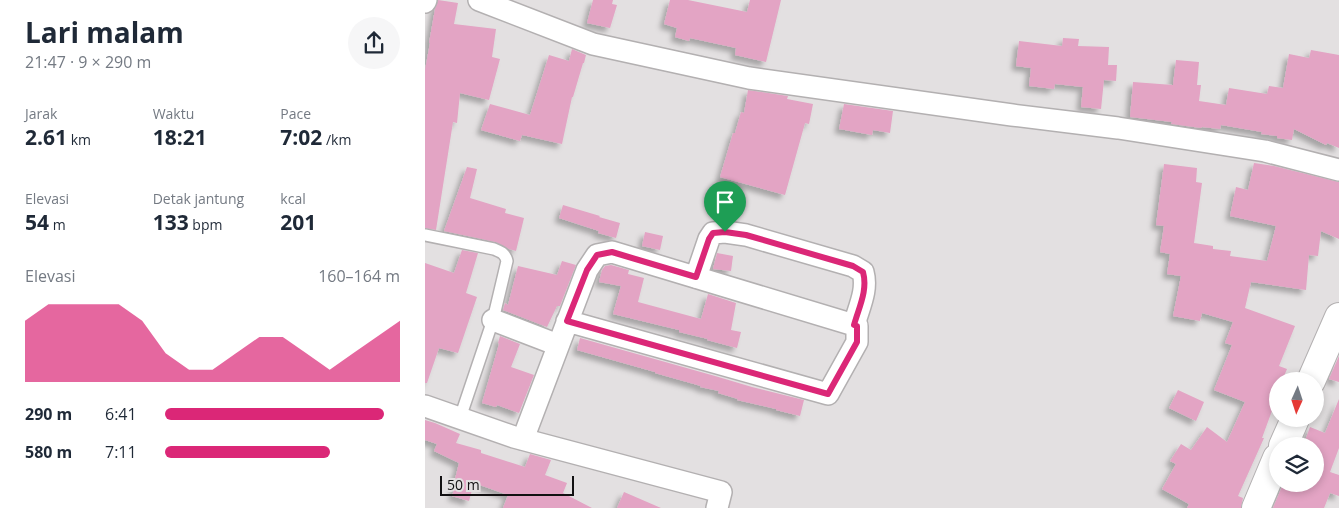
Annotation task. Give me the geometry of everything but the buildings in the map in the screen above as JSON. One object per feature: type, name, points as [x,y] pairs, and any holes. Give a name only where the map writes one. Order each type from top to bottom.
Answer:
[{"type":"main road","points":[[1315,372],[1339,317]]},
{"type":"main road","points":[[1256,508],[1269,477]]},
{"type":"street","points":[[479,0],[593,44],[749,78],[1118,128],[1265,151],[1339,170]]},
{"type":"street","points":[[696,277],[709,239],[713,233],[719,232],[746,235],[853,266],[863,272],[866,281],[854,325]]},
{"type":"street","points":[[523,439],[567,321],[587,270],[597,255],[612,252],[857,326],[857,342],[828,394],[567,321]]},
{"type":"street","points":[[493,320],[559,345]]},
{"type":"street","points":[[425,406],[523,439],[721,492],[717,508]]},
{"type":"lane","points":[[425,235],[494,249],[502,252],[507,261],[493,320],[459,418]]},
{"type":"route","points":[[725,232],[746,235],[853,266],[863,272],[866,281],[854,325],[857,326],[857,342],[828,394],[567,321],[587,270],[597,255],[612,252],[696,277],[709,239],[713,233],[725,232]]}]
